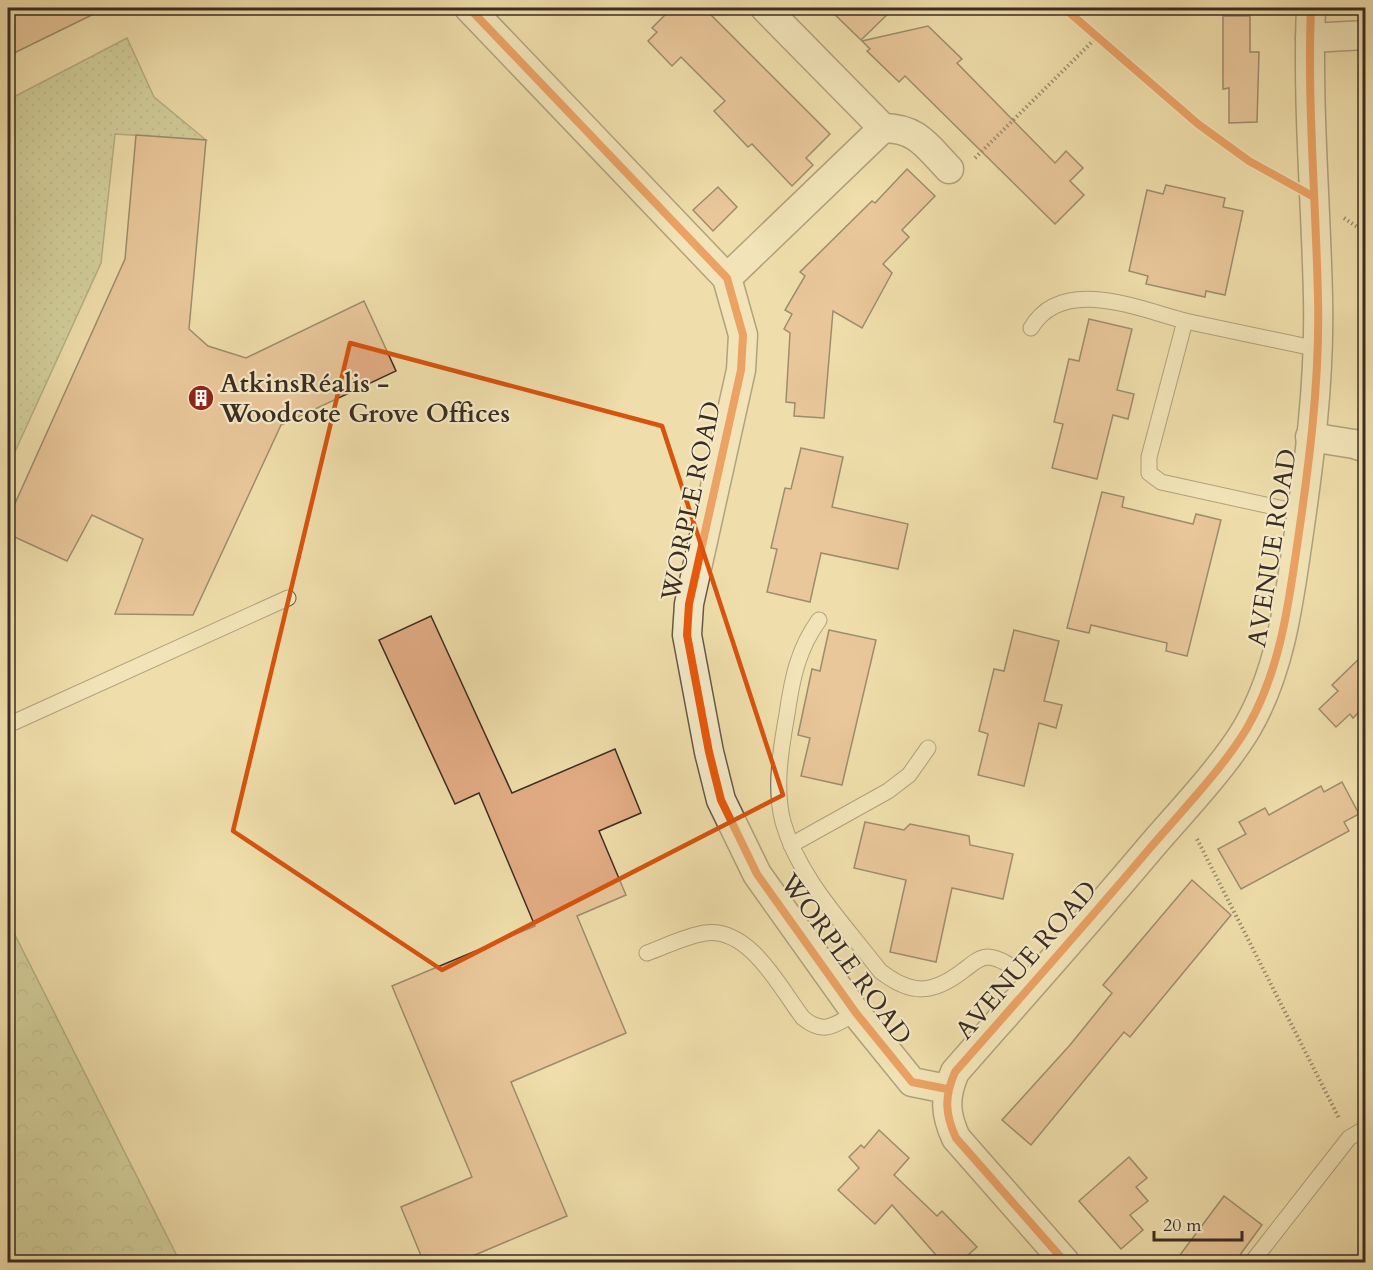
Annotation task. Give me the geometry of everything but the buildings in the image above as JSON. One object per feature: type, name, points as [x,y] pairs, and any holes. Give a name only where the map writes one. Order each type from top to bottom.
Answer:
[{"type":"street","name":"WORPLE ROAD","points":[[469,8],[728,278],[743,335],[741,370],[689,604],[687,635],[709,752],[721,800],[757,874],[856,1013],[912,1082],[948,1089]]},
{"type":"street","points":[[765,8],[883,128]]},
{"type":"street","name":"AVENUE ROAD","points":[[948,1089],[955,1072],[1182,810],[1246,730],[1262,699],[1277,658],[1288,607],[1302,513],[1318,350],[1311,8]]},
{"type":"street","points":[[1310,38],[1365,35]]},
{"type":"street","points":[[728,278],[883,128],[898,128],[914,134],[949,170]]},
{"type":"street","points":[[1311,437],[1365,448]]},
{"type":"street","points":[[948,1089],[946,1105],[949,1123],[956,1138],[1065,1263]]},
{"type":"lane","points":[[1031,328],[1038,315],[1048,309],[1078,299],[1102,300],[1318,350]]},
{"type":"lane","points":[[1185,321],[1149,458],[1149,473],[1161,482],[1196,492],[1302,513]]},
{"type":"lane","points":[[8,726],[288,598]]},
{"type":"lane","points":[[819,620],[804,641],[794,672],[782,740],[780,800],[783,821],[803,870],[880,970],[894,982],[909,988],[925,989],[944,984],[974,962],[987,957],[1002,960],[1033,983]]},
{"type":"lane","points":[[791,845],[888,791],[909,775],[927,748]]},
{"type":"lane","points":[[647,953],[703,933],[717,933],[736,939],[753,954],[803,1018],[813,1026],[826,1029],[856,1013]]},
{"type":"lane","points":[[1252,1263],[1349,1138],[1365,1128]]},
{"type":"path","points":[[1064,8],[1198,124],[1249,161],[1314,197]]},
{"type":"path","points":[[949,170],[969,165],[1096,38]]},
{"type":"path","points":[[1182,810],[1349,1138]]},
{"type":"highlighted area","points":[[350,343],[662,426],[783,795],[442,970],[233,831]]},
{"type":"green space","points":[[127,38],[154,97],[206,140],[115,134],[101,263],[8,467],[8,100]]},
{"type":"green space","points":[[8,921],[180,1262],[8,1262]]},
{"type":"cycle path","points":[[469,8],[727,278],[743,335],[741,370],[689,604],[687,635],[709,752],[721,800],[757,874],[856,1013],[912,1082],[947,1089]]},
{"type":"cycle path","points":[[1064,8],[1198,124],[1249,161],[1314,197]]},
{"type":"cycle path","points":[[1065,1262],[956,1138],[948,1113],[949,1089],[955,1072],[1214,774],[1247,728],[1275,663],[1290,593],[1306,485],[1317,360],[1318,298],[1311,117],[1311,8]]},
{"type":"place","name":"AtkinsRéalis - Woodcote Grove Offices","points":[[201,398]]}]
